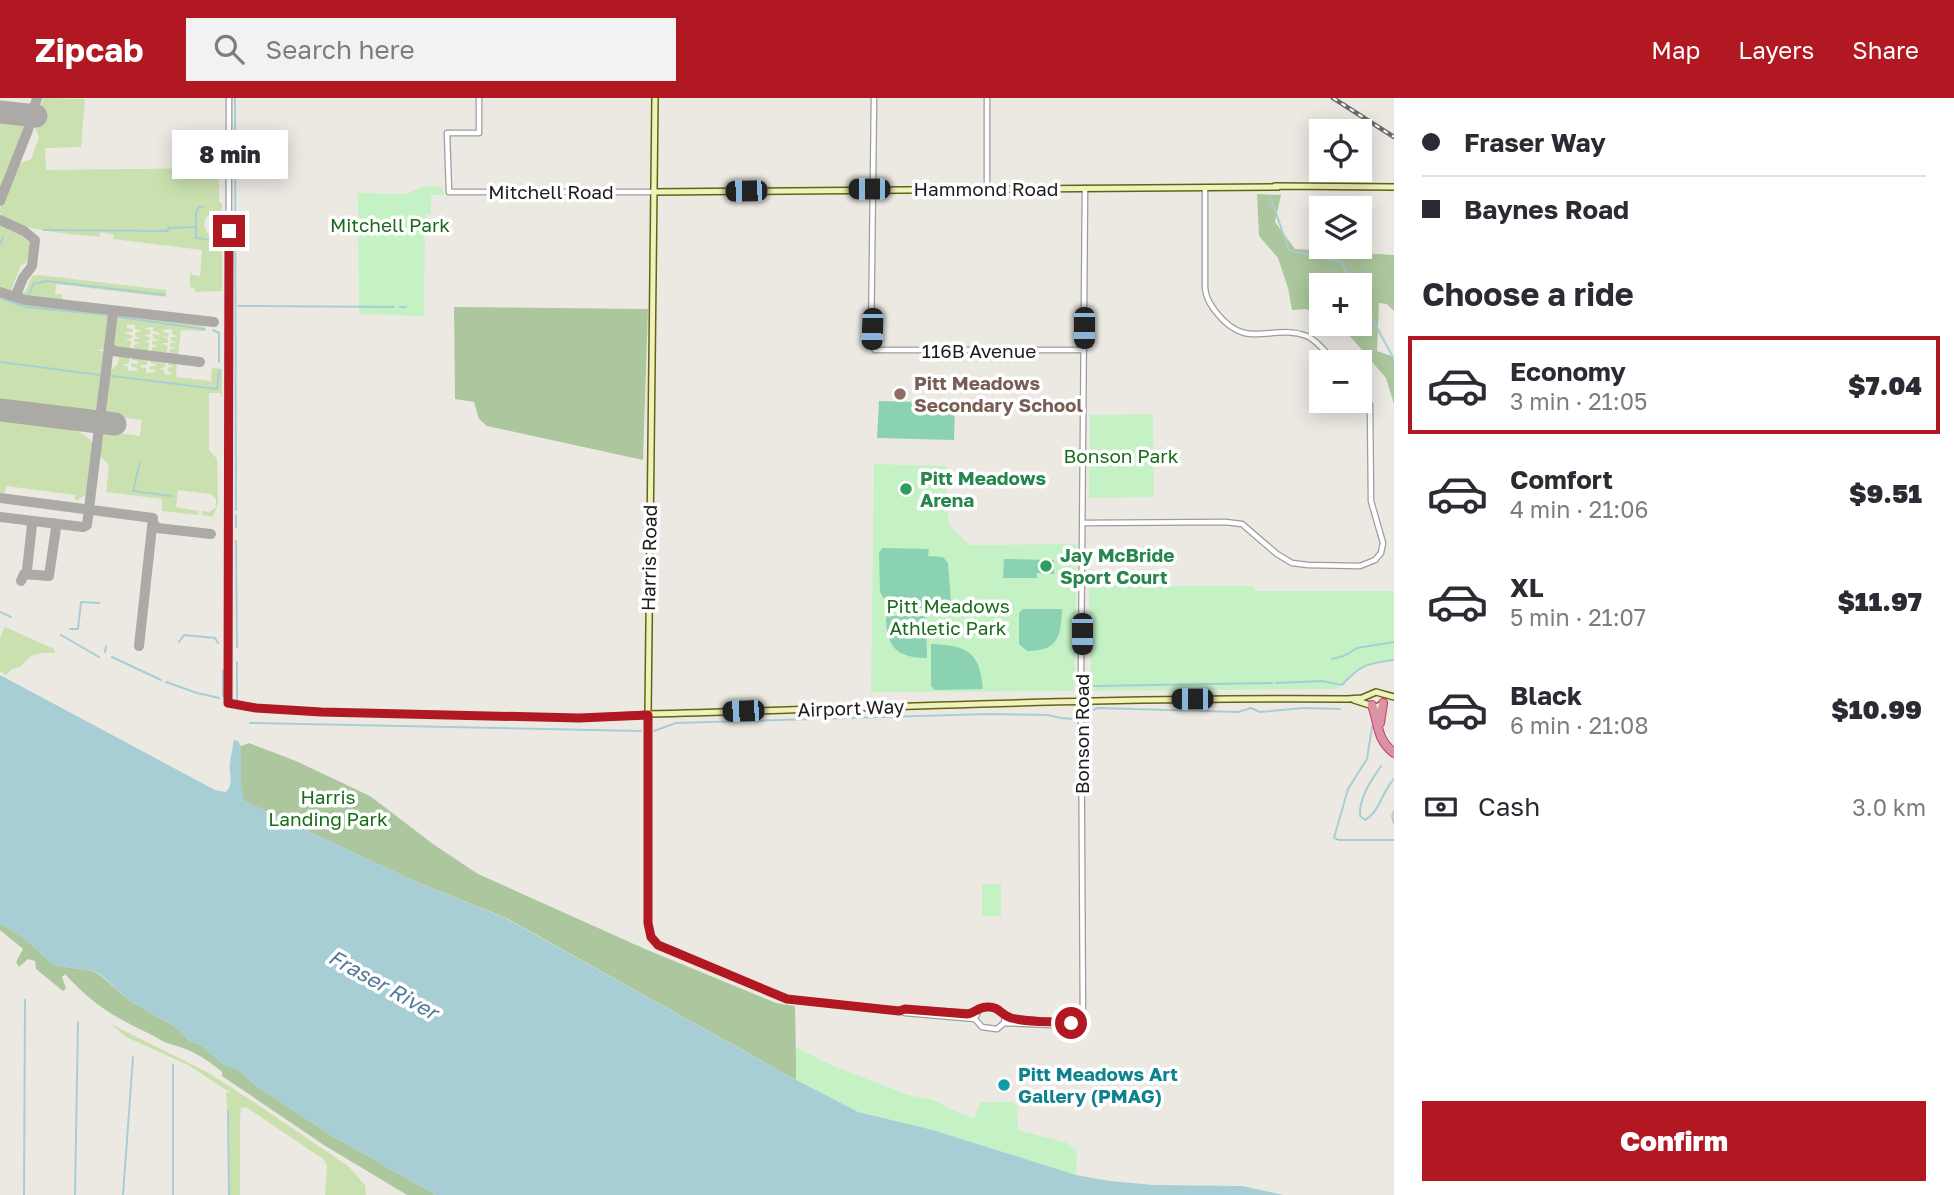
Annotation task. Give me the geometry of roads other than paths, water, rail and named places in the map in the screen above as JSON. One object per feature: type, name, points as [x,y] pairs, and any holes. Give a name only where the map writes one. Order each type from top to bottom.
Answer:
[{"type":"highway","points":[[1383,700],[1380,724],[1385,736],[1394,745]]},
{"type":"highway","points":[[1372,705],[1378,734],[1394,754]]},
{"type":"main road","name":"Harris Road","points":[[648,715],[653,98]]},
{"type":"main road","points":[[653,181],[672,192]]},
{"type":"main road","name":"Hammond Road","points":[[653,192],[1394,187]]},
{"type":"main road","points":[[1383,700],[1378,692],[1371,695],[1372,705],[1378,707],[1383,700],[1394,698]]},
{"type":"main road","name":"Airport Way","points":[[648,715],[1082,701],[1347,699],[1371,695]]},
{"type":"main road","name":"Airport Way","points":[[1347,699],[1372,705]]},
{"type":"street","name":"Airport Way","points":[[229,98],[228,703],[256,708],[321,712],[579,718],[648,715]]},
{"type":"street","name":"Mitchell Road","points":[[479,98],[479,133],[447,133],[449,192],[653,192]]},
{"type":"street","points":[[874,98],[874,189]]},
{"type":"street","points":[[987,98],[987,190]]},
{"type":"street","name":"Bonson Road","points":[[1076,1026],[1083,1028],[1084,188]]},
{"type":"street","points":[[1205,188],[1205,288],[1209,302],[1227,325],[1245,334],[1306,336],[1323,350]]},
{"type":"street","name":"116B Avenue","points":[[874,189],[872,344],[875,350],[1084,350]]},
{"type":"street","points":[[1083,523],[1242,524],[1277,554],[1292,563],[1364,565],[1375,561],[1381,553],[1382,537],[1371,501],[1370,413]]},
{"type":"street","name":"Harris Road","points":[[648,715],[649,930],[658,945],[787,999],[905,1013],[975,1016]]},
{"type":"street","points":[[1005,1016],[1004,1023],[997,1029],[982,1027],[975,1016],[981,1008],[990,1007],[999,1009],[1005,1016],[1071,1023],[1076,1026]]},
{"type":"street","points":[[1004,1023],[1076,1026]]},
{"type":"water","name":"Fraser River","points":[[0,675],[215,790],[226,792],[229,788],[233,743],[234,740],[238,741],[241,746],[244,801],[412,880],[507,919],[858,1112],[933,1130],[1076,1175],[1154,1185],[1242,1186],[1284,1195],[436,1195],[331,1135],[258,1087],[237,1069],[224,1065],[174,1026],[130,1001],[100,974],[54,965],[24,938],[0,923]]},
{"type":"waterway","points":[[235,98],[236,510]]},
{"type":"waterway","points":[[1271,199],[1289,250],[1341,262],[1347,273]]},
{"type":"waterway","points":[[203,207],[196,211],[196,238],[211,240],[211,249]]},
{"type":"waterway","points":[[167,230],[195,227]]},
{"type":"waterway","points":[[44,230],[168,231]]},
{"type":"waterway","points":[[0,244],[3,237]]},
{"type":"waterway","points":[[28,298],[33,284],[47,281],[165,295]]},
{"type":"waterway","points":[[0,298],[26,307],[108,315]]},
{"type":"waterway","points":[[238,306],[394,307]]},
{"type":"waterway","points":[[400,307],[406,307]]},
{"type":"waterway","points":[[119,317],[204,329]]},
{"type":"waterway","points":[[1372,318],[1394,359]]},
{"type":"waterway","points":[[213,330],[219,333],[219,362]]},
{"type":"waterway","points":[[0,362],[100,375]]},
{"type":"waterway","points":[[112,376],[217,389],[219,371]]},
{"type":"waterway","points":[[140,462],[133,491],[172,496]]},
{"type":"waterway","points":[[236,515],[236,527]]},
{"type":"waterway","points":[[236,541],[237,647]]},
{"type":"waterway","points":[[70,629],[78,629],[81,602],[99,603]]},
{"type":"waterway","points":[[0,612],[11,617]]},
{"type":"waterway","points":[[61,635],[99,657]]},
{"type":"waterway","points":[[179,642],[184,635],[215,638],[218,643]]},
{"type":"waterway","points":[[1332,659],[1357,648],[1394,642]]},
{"type":"waterway","points":[[105,652],[106,646]]},
{"type":"waterway","points":[[112,657],[161,680]]},
{"type":"waterway","points":[[1276,683],[1322,681],[1342,685],[1365,666],[1394,660]]},
{"type":"waterway","points":[[237,662],[237,700]]},
{"type":"waterway","points":[[223,670],[223,696]]},
{"type":"waterway","points":[[166,682],[219,698]]},
{"type":"waterway","points":[[1093,686],[1272,683]]},
{"type":"waterway","points":[[1090,711],[1098,708],[1238,712],[1251,708],[1260,712],[1304,708],[1340,709]]},
{"type":"waterway","points":[[654,731],[676,723],[989,714],[1048,715],[1074,719]]},
{"type":"waterway","points":[[250,723],[641,731]]},
{"type":"waterway","points":[[1372,727],[1367,759],[1348,789],[1334,838],[1394,840]]},
{"type":"waterway","points":[[1381,766],[1364,796],[1360,816],[1365,820],[1370,816],[1394,779]]},
{"type":"waterway","points":[[1394,811],[1394,824]]},
{"type":"waterway","points":[[24,1195],[25,1000]]},
{"type":"waterway","points":[[75,1195],[78,1022]]},
{"type":"waterway","points":[[123,1195],[133,1057]]},
{"type":"waterway","points":[[173,1065],[173,1195]]},
{"type":"waterway","points":[[228,1111],[229,1195]]},
{"type":"railway","points":[[1333,98],[1394,137]]},
{"type":"place","name":"Pitt Meadows Secondary School","points":[[900,394]]},
{"type":"place","name":"Pitt Meadows Arena","points":[[906,489]]},
{"type":"place","name":"Jay McBride Sport Court","points":[[1046,566]]},
{"type":"place","name":"Pitt Meadows Art Gallery (PMAG)","points":[[1004,1085]]},
{"type":"park label","name":"Mitchell Park","points":[[390,225]]},
{"type":"park label","name":"Bonson Park","points":[[1121,456]]},
{"type":"park label","name":"Pitt Meadows Athletic Park","points":[[948,617]]},
{"type":"park label","name":"Harris Landing Park","points":[[328,808]]}]
